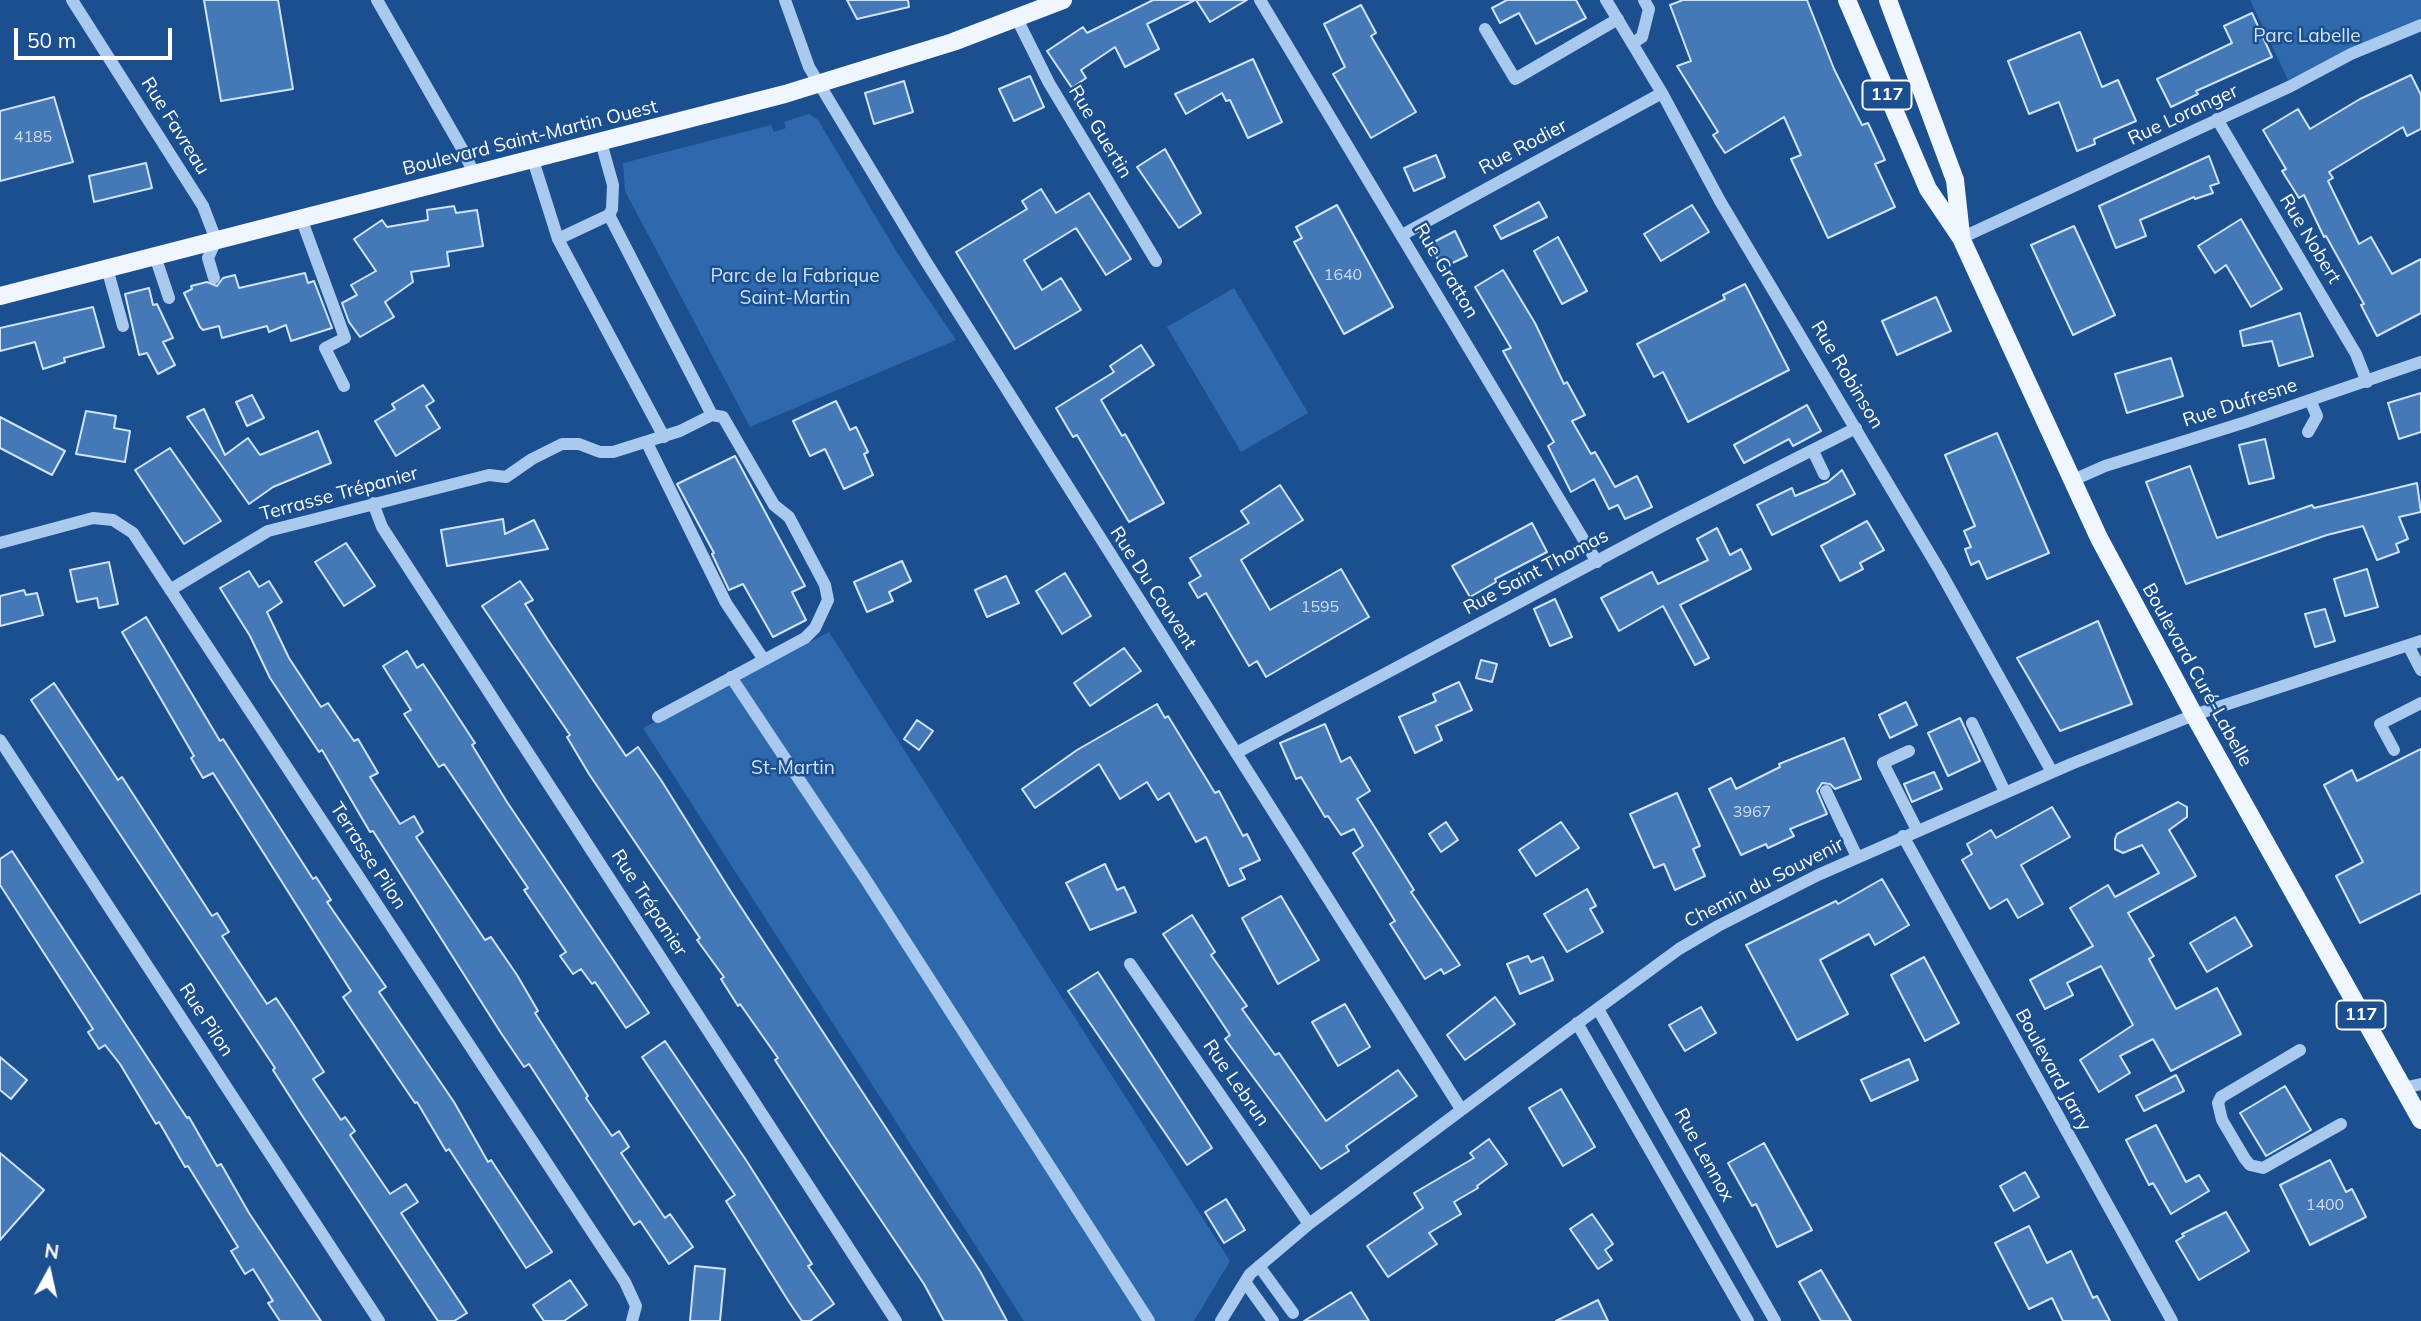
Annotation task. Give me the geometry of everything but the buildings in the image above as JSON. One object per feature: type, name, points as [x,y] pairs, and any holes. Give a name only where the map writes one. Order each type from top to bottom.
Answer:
[{"type":"main road","name":"Boulevard Saint-Martin Ouest","points":[[0,296],[533,160],[821,83],[1017,19],[1063,0]]},
{"type":"main road","name":"Boulevard Curé-Labelle","points":[[1847,0],[1928,189],[1961,238],[2071,481],[2194,715],[2421,1120]]},
{"type":"main road","name":"Boulevard Curé-Labelle","points":[[1888,0],[1955,180],[1961,238]]},
{"type":"street","name":"Rue Favreau","points":[[72,0],[203,206],[216,240]]},
{"type":"street","points":[[377,0],[466,154],[474,174]]},
{"type":"street","name":"Rue Du Couvent","points":[[785,0],[809,67],[821,83],[866,164],[1005,392],[1461,1109]]},
{"type":"street","name":"Rue Gratton","points":[[1260,0],[1597,562]]},
{"type":"street","name":"Rue Robinson","points":[[1606,0],[1662,93],[1720,201],[1856,428],[2052,772]]},
{"type":"street","points":[[1633,43],[1642,37],[1648,9],[1644,0]]},
{"type":"street","name":"Rue Guertin","points":[[1017,19],[1049,83],[1156,261]]},
{"type":"street","points":[[1485,29],[1515,79],[1618,19]]},
{"type":"street","name":"Rue Loranger","points":[[1961,238],[2291,86],[2351,54],[2421,25]]},
{"type":"street","name":"Rue Rodier","points":[[1402,235],[1662,93]]},
{"type":"street","name":"Rue Nobert","points":[[2217,119],[2356,354],[2367,382]]},
{"type":"street","points":[[558,240],[609,215],[613,204],[612,186],[601,142]]},
{"type":"street","points":[[533,160],[558,240],[664,437]]},
{"type":"street","points":[[609,215],[712,415],[723,416],[731,425],[774,505],[789,517],[827,592],[828,600],[815,628],[805,638],[658,717]]},
{"type":"street","points":[[301,218],[345,338],[325,348],[344,386]]},
{"type":"street","points":[[214,278],[208,258],[216,240]]},
{"type":"street","points":[[155,256],[169,298]]},
{"type":"street","points":[[107,268],[123,326]]},
{"type":"street","name":"Rue Dufresne","points":[[2071,481],[2105,466],[2367,382],[2421,362]]},
{"type":"street","points":[[2308,432],[2316,416],[2310,400]]},
{"type":"street","name":"Terrasse Trépanier","points":[[170,590],[268,531],[489,475],[506,477],[532,458],[562,444],[579,444],[607,453],[647,443],[712,415]]},
{"type":"street","name":"Rue Saint Thomas","points":[[1236,753],[1670,522],[1856,428]]},
{"type":"street","points":[[647,443],[726,603],[764,660]]},
{"type":"street","points":[[1813,451],[1824,474]]},
{"type":"street","name":"Rue Trépanier","points":[[373,503],[379,522],[896,1321]]},
{"type":"street","name":"Terrasse Pilon","points":[[0,543],[79,521],[113,520],[133,533],[625,1282],[636,1306],[632,1321]]},
{"type":"street","points":[[2414,643],[2421,670]]},
{"type":"street","name":"Chemin du Souvenir","points":[[1221,1321],[1245,1282],[1259,1266],[1309,1224],[1688,943],[1857,857],[2052,772],[2194,715],[2414,643]]},
{"type":"street","points":[[731,677],[866,880],[1149,1321]]},
{"type":"street","points":[[2394,750],[2380,724],[2421,703]]},
{"type":"street","points":[[1972,723],[2005,792]]},
{"type":"street","name":"Rue Pilon","points":[[0,740],[379,1321]]},
{"type":"street","points":[[1909,751],[1883,764],[1917,830]]},
{"type":"street","points":[[1825,791],[1857,857]]},
{"type":"street","name":"Boulevard Jarry","points":[[1903,836],[2172,1321]]},
{"type":"street","name":"Rue Lebrun","points":[[1130,964],[1309,1224]]},
{"type":"street","name":"Rue Lennox","points":[[1598,1009],[1775,1321]]},
{"type":"street","points":[[1577,1023],[1748,1321]]},
{"type":"street","points":[[2300,1050],[2221,1097],[2218,1103],[2222,1119],[2250,1165],[2263,1168],[2341,1124]]},
{"type":"street","points":[[2403,1088],[2421,1084]]},
{"type":"street","points":[[1259,1266],[1293,1313]]},
{"type":"street","points":[[1245,1282],[1273,1321]]},
{"type":"green space","name":"Parc Labelle","points":[[2250,0],[2421,0],[2421,25],[2291,86]]},
{"type":"green space","name":"Parc de la Fabrique Saint-Martin","points":[[809,114],[818,120],[898,254],[956,340],[750,427],[625,191],[623,163],[771,125],[774,132],[786,128],[784,122]]},
{"type":"green space","points":[[1234,288],[1308,413],[1241,452],[1167,327]]},
{"type":"green space","name":"St-Martin","points":[[829,632],[1230,1261],[1194,1321],[1024,1321],[643,728]]}]
